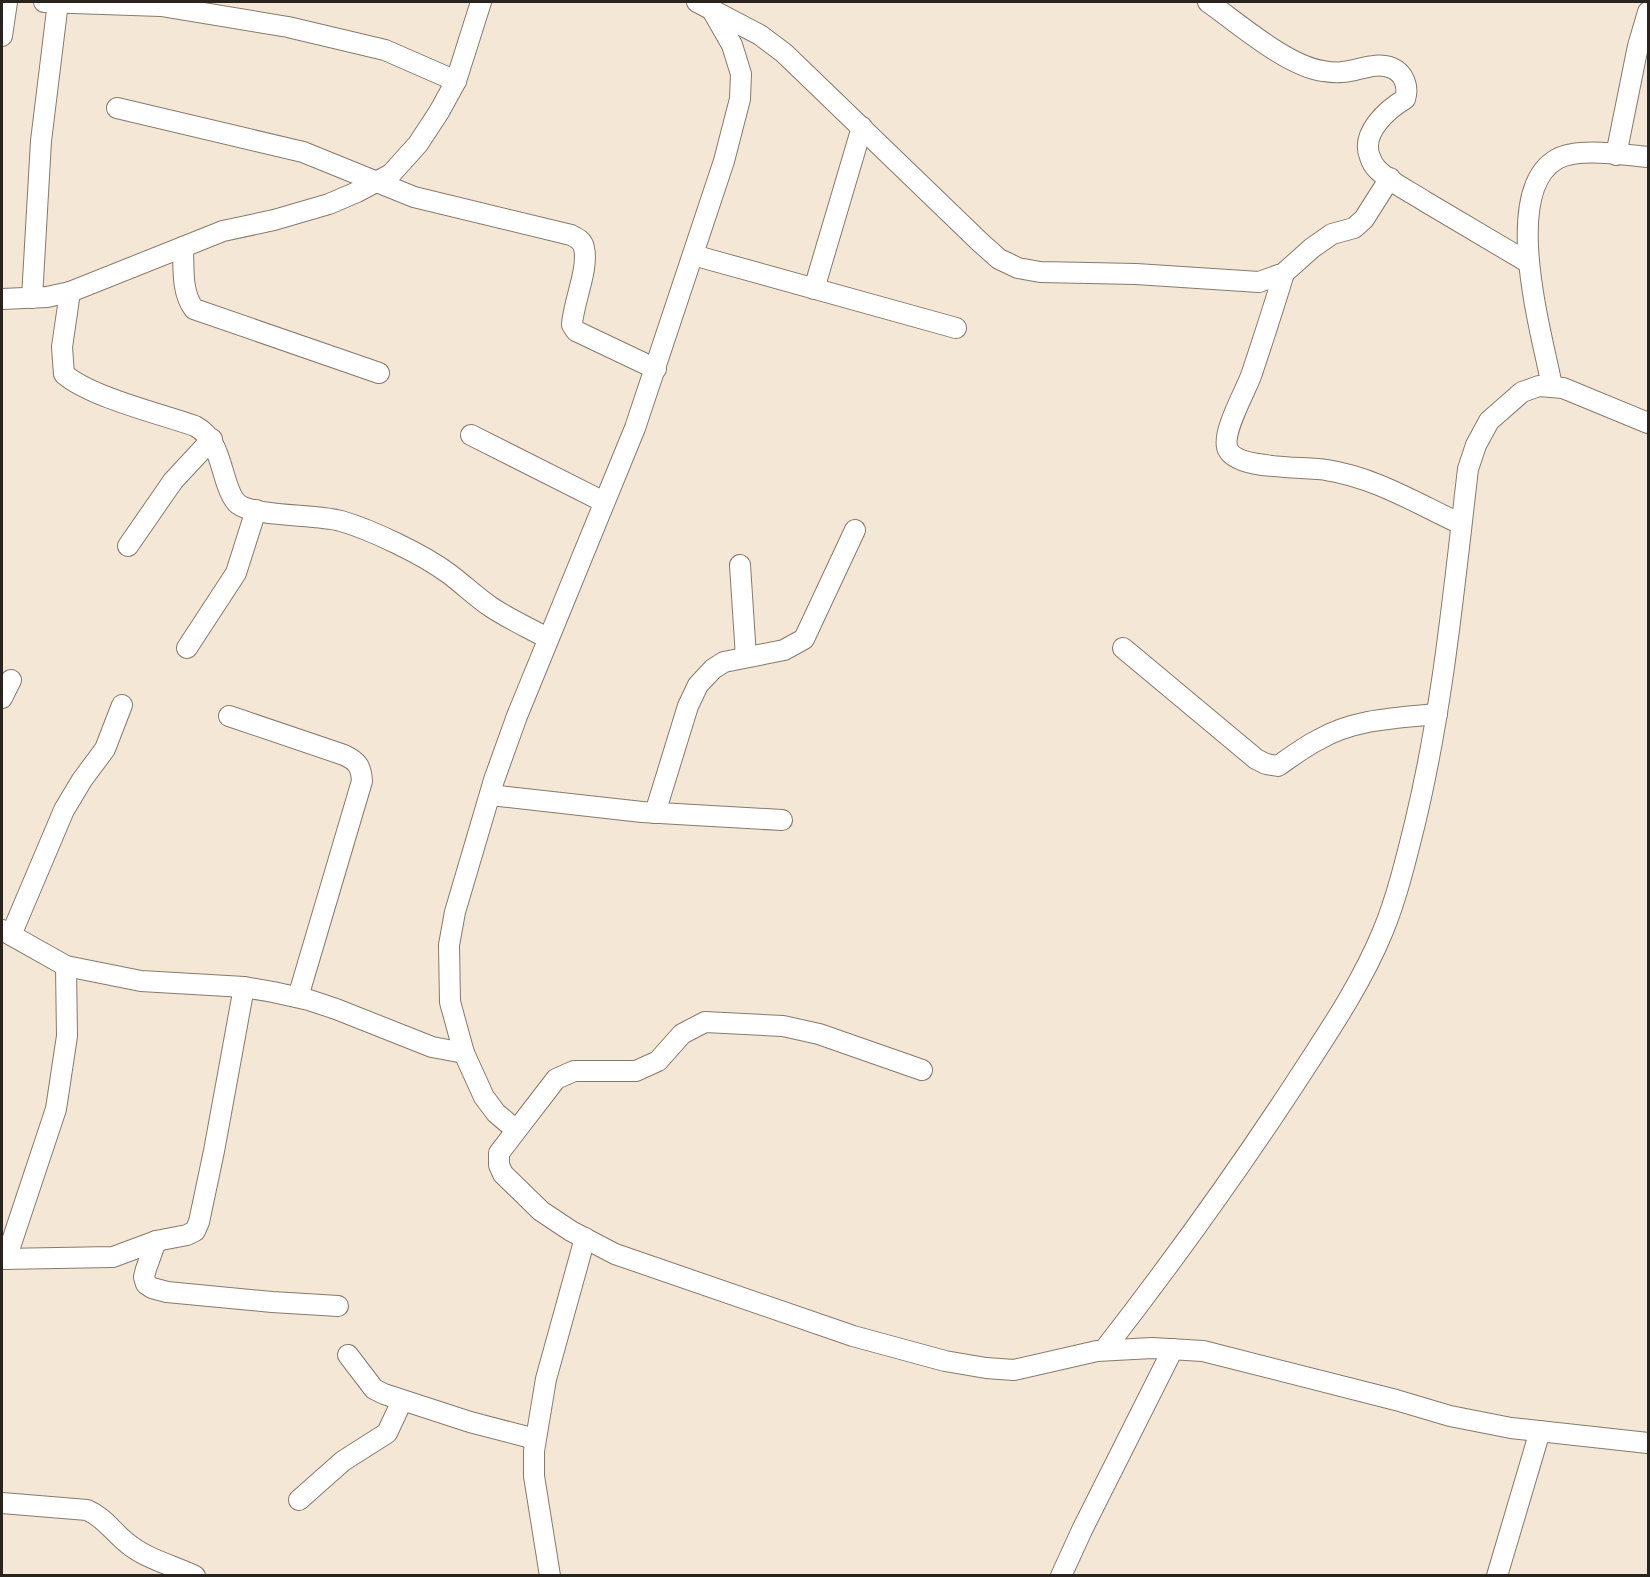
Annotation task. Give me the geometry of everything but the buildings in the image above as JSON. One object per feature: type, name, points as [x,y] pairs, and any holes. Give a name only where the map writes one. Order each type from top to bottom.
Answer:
[{"type":"street","points":[[2,36],[7,2]]},
{"type":"street","points":[[44,2],[154,4],[246,10],[288,27],[384,50],[456,81]]},
{"type":"street","points":[[32,298],[41,141],[58,2]]},
{"type":"street","points":[[2,299],[32,298],[70,292],[223,231],[274,220],[329,204],[391,174],[418,144],[456,81],[481,2]]},
{"type":"street","points":[[1208,2],[1288,59],[1320,71],[1341,73],[1379,65],[1393,69],[1402,76],[1407,93],[1406,99],[1382,117],[1368,144],[1369,155],[1377,169],[1528,263]]},
{"type":"street","points":[[704,6],[760,35],[776,47],[981,243],[999,259],[1018,268],[1040,272],[1136,274],[1259,282],[1284,273],[1332,234],[1354,228],[1364,219],[1390,178]]},
{"type":"street","points":[[516,1130],[496,1113],[484,1097],[465,1053],[450,1002],[449,945],[454,912],[517,716],[547,638],[635,428],[724,162],[740,99],[741,74],[732,45],[704,6]]},
{"type":"street","points":[[1616,155],[1638,46],[1648,12]]},
{"type":"street","points":[[117,108],[303,152],[414,197],[571,235],[581,241],[584,247],[584,261],[572,325],[576,331],[656,369]]},
{"type":"street","points":[[814,289],[862,127]]},
{"type":"street","points":[[1552,386],[1528,263],[1530,198],[1540,173],[1559,158],[1572,154],[1648,157]]},
{"type":"street","points":[[183,247],[185,291],[194,309],[379,373]]},
{"type":"street","points":[[693,255],[956,328]]},
{"type":"street","points":[[1284,273],[1251,376],[1228,432],[1227,445],[1230,454],[1242,461],[1324,469],[1348,474],[1372,482],[1461,524]]},
{"type":"street","points":[[70,292],[62,348],[64,374],[72,382],[106,397],[204,431],[212,439],[231,495],[237,503],[272,513],[325,517],[365,530],[424,557],[493,608],[547,638]]},
{"type":"street","points":[[1104,1350],[1247,1156],[1330,1029],[1366,968],[1384,929],[1407,856],[1437,714],[1468,470],[1476,445],[1489,421],[1522,392],[1539,386],[1552,386],[1563,388],[1648,423]]},
{"type":"street","points":[[471,435],[604,502]]},
{"type":"street","points":[[128,546],[173,481],[212,439]]},
{"type":"street","points":[[187,648],[236,573],[256,510]]},
{"type":"street","points":[[655,813],[688,706],[698,685],[713,669],[724,662],[784,650],[804,639],[855,530]]},
{"type":"street","points":[[740,565],[746,657]]},
{"type":"street","points":[[1123,648],[1256,759],[1266,764],[1278,765],[1319,739],[1355,724],[1378,719],[1437,714]]},
{"type":"street","points":[[122,705],[105,749],[64,810],[6,932],[66,966],[141,981],[244,987],[298,997],[422,1044],[465,1053]]},
{"type":"street","points":[[229,716],[344,755],[356,760],[362,769],[362,781],[298,997]]},
{"type":"street","points":[[490,795],[655,813],[782,820]]},
{"type":"street","points":[[66,966],[67,1036],[56,1109],[4,1259],[113,1257],[156,1241],[187,1235],[195,1231],[199,1222],[214,1151],[244,987]]},
{"type":"street","points":[[922,1070],[819,1034],[783,1026],[705,1022],[682,1034],[658,1061],[636,1071],[574,1071],[555,1079],[499,1153],[499,1165],[503,1174],[541,1211],[615,1254],[853,1336],[945,1361],[1014,1370],[1063,1357],[1104,1350],[1203,1351],[1450,1416],[1511,1428],[1648,1443]]},
{"type":"street","points":[[550,1575],[534,1476],[535,1439],[546,1378],[585,1238]]},
{"type":"street","points":[[156,1241],[144,1277],[146,1284],[152,1288],[167,1292],[338,1306]]},
{"type":"street","points":[[1061,1575],[1173,1349]]},
{"type":"street","points":[[348,1355],[374,1389],[402,1401],[535,1439]]},
{"type":"street","points":[[299,1500],[344,1461],[387,1433],[402,1401]]},
{"type":"street","points":[[1497,1575],[1540,1431]]},
{"type":"street","points":[[2,1503],[87,1510],[97,1514],[127,1543],[146,1556],[195,1575]]}]
